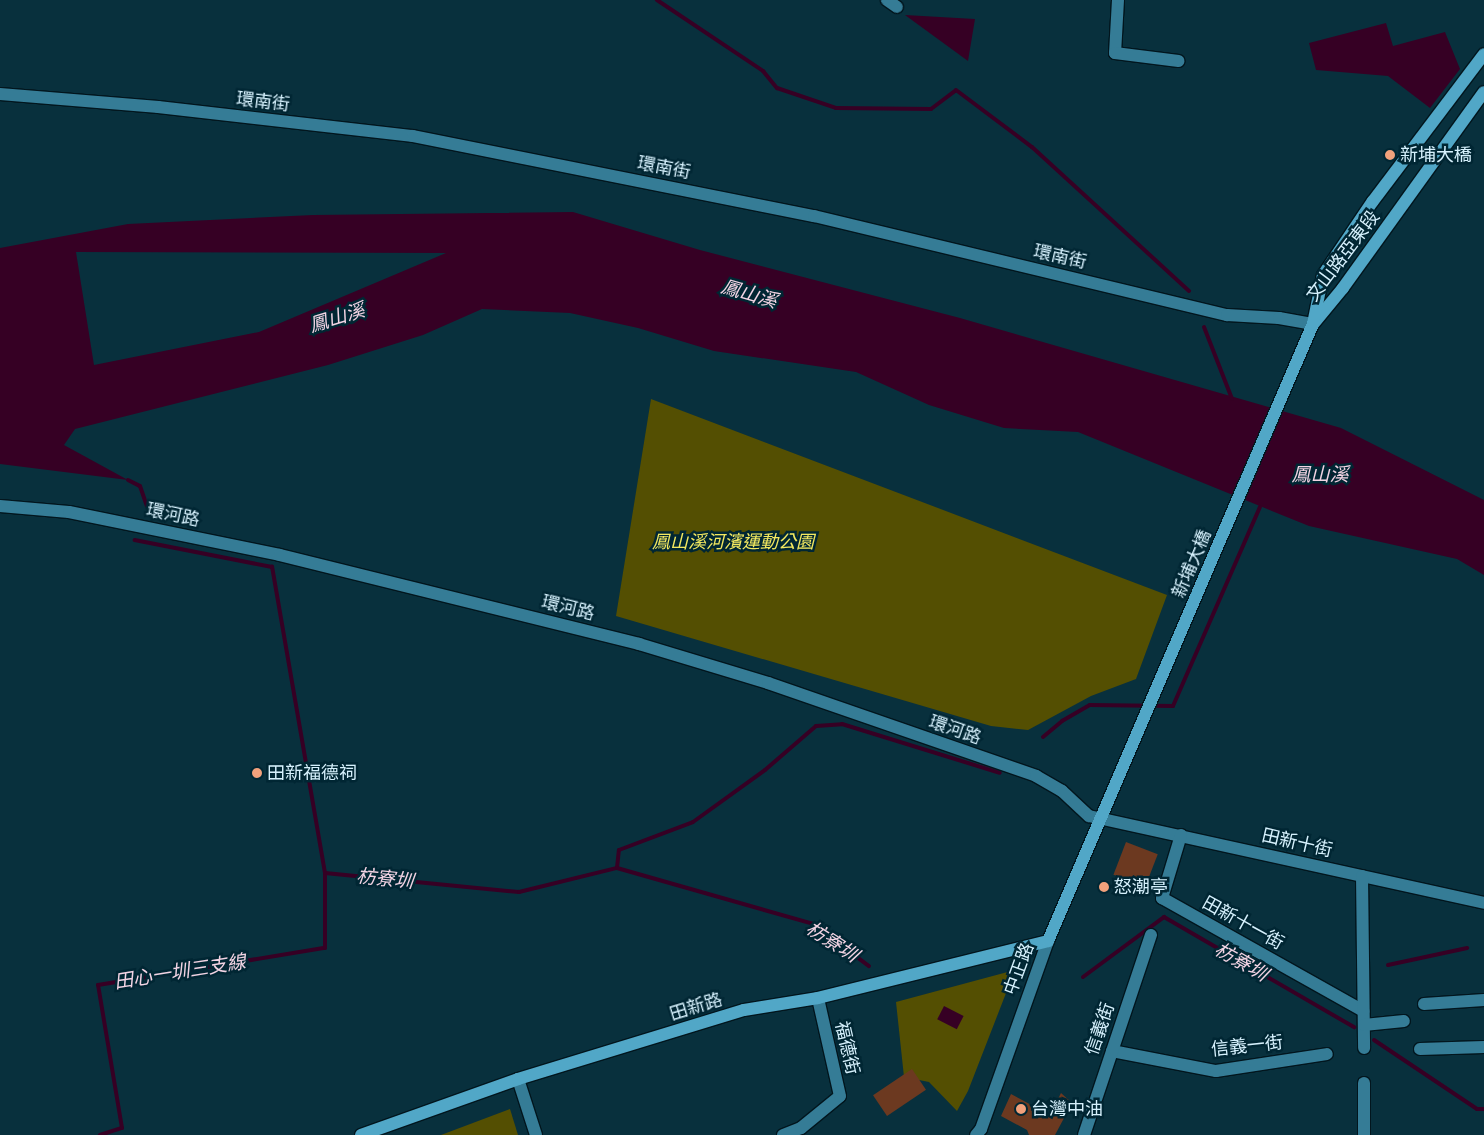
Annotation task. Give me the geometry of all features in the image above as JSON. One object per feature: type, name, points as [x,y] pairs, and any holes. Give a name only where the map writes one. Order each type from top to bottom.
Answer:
[{"type":"main road","name":"文山路亞東段","points":[[1313,324],[1323,275],[1373,202],[1484,54]]},
{"type":"main road","name":"文山路亞東段","points":[[1313,324],[1343,288],[1484,92]]},
{"type":"main road","name":"新埔大橋","points":[[1103,818],[1313,324]]},
{"type":"main road","name":"中正路","points":[[1048,941],[1103,818]]},
{"type":"main road","name":"田新路","points":[[361,1135],[518,1079],[744,1010],[818,998],[1048,941]]},
{"type":"street","points":[[1118,0],[1115,53],[1178,61]]},
{"type":"street","name":"環南街","points":[[0,94],[148,106],[412,136],[814,216],[1227,315],[1280,318],[1313,324]]},
{"type":"street","name":"環河路","points":[[0,506],[69,512],[280,555],[639,644],[768,684],[1036,776],[1062,791],[1089,816],[1103,818]]},
{"type":"street","name":"田新十街","points":[[1103,818],[1484,903]]},
{"type":"street","name":"田新十一街","points":[[1180,835],[1162,898],[1364,1011]]},
{"type":"street","points":[[1362,876],[1364,1048]]},
{"type":"street","name":"信義街","points":[[1084,1135],[1151,935]]},
{"type":"street","name":"中正路","points":[[976,1135],[981,1129],[1048,941]]},
{"type":"street","name":"福德街","points":[[782,1135],[801,1128],[840,1096],[818,998]]},
{"type":"street","points":[[1424,1004],[1484,1000]]},
{"type":"street","points":[[1364,1025],[1404,1021]]},
{"type":"street","points":[[1420,1049],[1484,1047]]},
{"type":"street","name":"信義一街","points":[[1112,1051],[1216,1071],[1327,1054]]},
{"type":"street","points":[[518,1079],[536,1135]]},
{"type":"street","points":[[1364,1083],[1364,1135]]},
{"type":"green space","name":"鳳山溪河濱運動公園","points":[[651,399],[1167,595],[1136,679],[1091,696],[1028,730],[991,726],[616,616]]},
{"type":"green space","points":[[1015,970],[968,1091],[957,1111],[929,1082],[904,1077],[896,1002]]},
{"type":"green space","points":[[510,1109],[518,1135],[441,1135]]},
{"type":"water","points":[[905,15],[975,19],[968,61]]},
{"type":"water","points":[[1386,23],[1393,46],[1445,32],[1460,69],[1430,108],[1388,76],[1316,70],[1309,43]]},
{"type":"water","name":"鳳山溪","points":[[573,212],[700,250],[960,318],[1341,428],[1484,500],[1484,575],[1457,559],[1309,526],[1078,432],[1004,428],[929,405],[856,372],[714,351],[638,328],[570,313],[482,309],[423,335],[328,365],[75,429],[64,445],[128,480],[0,464],[0,248],[128,224],[313,215]],"holes":[[[76,252],[446,253],[259,332],[94,365]]]},
{"type":"water","points":[[944,1006],[964,1016],[957,1029],[937,1019]]},
{"type":"building","points":[[1126,842],[1158,854],[1145,887],[1113,875]]},
{"type":"building","name":"怒潮亭","points":[[1104,882],[1109,887],[1104,892],[1099,887]]},
{"type":"building","points":[[912,1069],[926,1090],[887,1116],[873,1095]]},
{"type":"building","name":"台灣中油","points":[[1061,1093],[1072,1103],[1055,1135],[1029,1135],[1027,1130],[1001,1116],[1011,1094],[1050,1115]]},
{"type":"waterway","points":[[657,0],[763,71],[777,88],[836,108],[931,109],[956,90],[1032,147],[1189,291]]},
{"type":"waterway","points":[[1204,327],[1232,399]]},
{"type":"waterway","name":"枋寮圳","points":[[128,480],[140,486],[147,506]]},
{"type":"waterway","points":[[1043,737],[1062,721],[1090,705],[1173,706],[1260,507]]},
{"type":"waterway","name":"田心一圳三支線","points":[[100,1135],[122,1128],[98,985],[325,948],[325,873],[272,567],[135,540]]},
{"type":"waterway","points":[[617,868],[619,850],[693,822],[765,770],[816,726],[842,724],[1000,773]]},
{"type":"waterway","name":"枋寮圳","points":[[325,873],[519,892],[617,868],[813,924],[869,966]]},
{"type":"waterway","name":"枋寮圳","points":[[1083,977],[1164,917],[1354,1027]]},
{"type":"waterway","points":[[1388,965],[1467,948]]},
{"type":"waterway","name":"枋寮圳","points":[[1374,1040],[1477,1109],[1484,1109]]},
{"type":"place","name":"新埔大橋","points":[[1390,155]]},
{"type":"place","name":"田新福德祠","points":[[257,773]]},
{"type":"place","name":"怒潮亭","points":[[1104,887]]},
{"type":"place","name":"台灣中油","points":[[1021,1109]]}]
